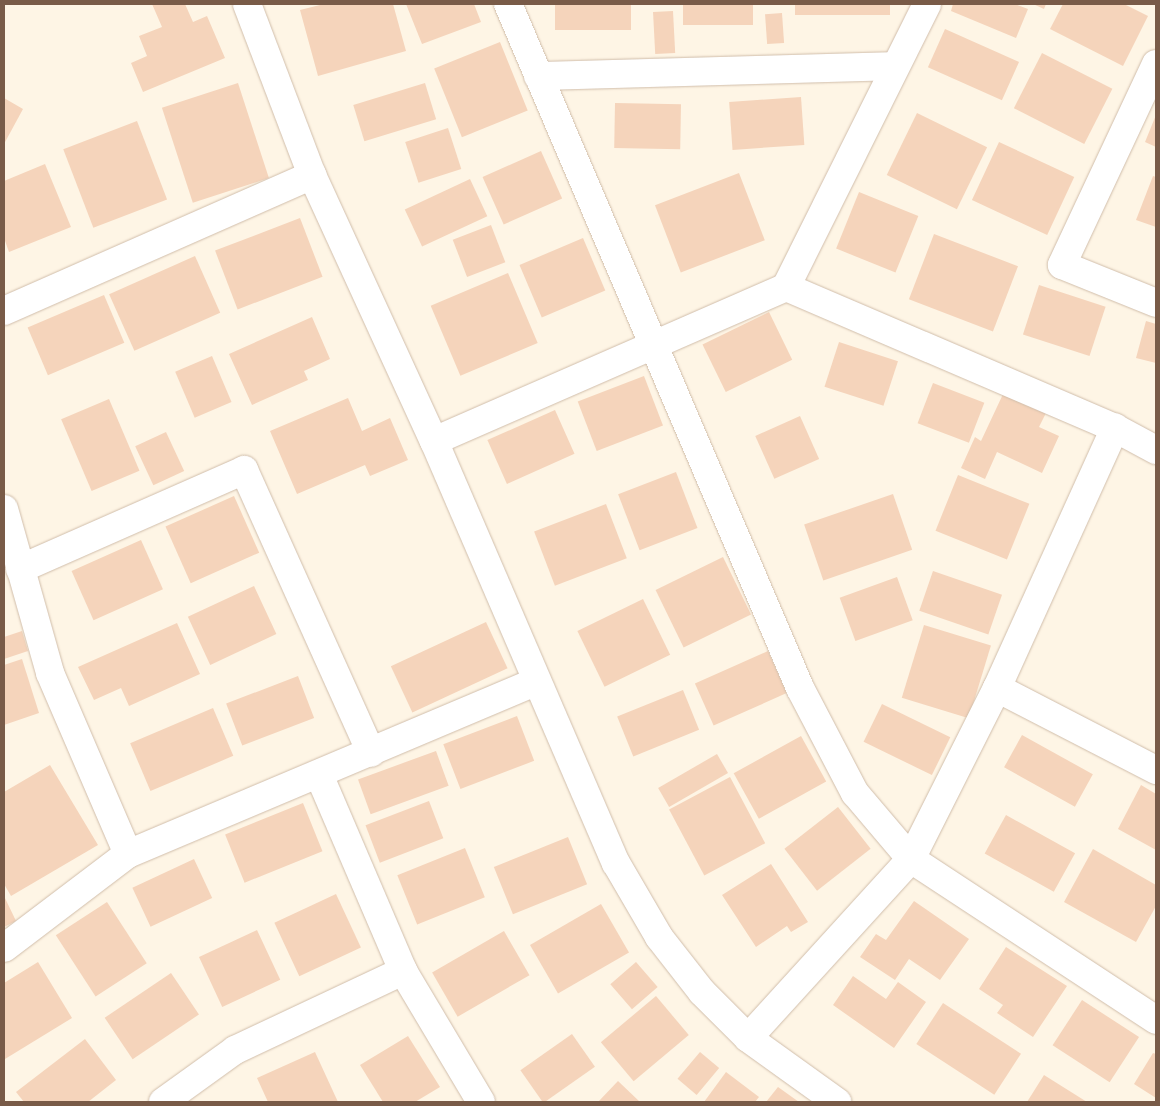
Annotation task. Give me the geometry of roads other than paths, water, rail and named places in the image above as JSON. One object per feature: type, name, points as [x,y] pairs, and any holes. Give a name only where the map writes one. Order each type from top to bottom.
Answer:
[{"type":"street","points":[[247,4],[312,175],[434,441],[536,682],[636,900],[680,965],[748,1038],[837,1102]]},
{"type":"street","points":[[508,4],[657,345],[817,724],[855,793],[911,859],[1156,1020]]},
{"type":"street","points":[[434,441],[786,287],[894,66],[927,4]]},
{"type":"street","points":[[1156,64],[1062,265],[1156,303]]},
{"type":"street","points":[[538,76],[894,66]]},
{"type":"street","points":[[4,311],[312,175]]},
{"type":"street","points":[[786,287],[1115,428],[1156,450]]},
{"type":"street","points":[[748,1038],[911,859],[997,688],[1115,428]]},
{"type":"street","points":[[20,569],[244,470],[371,753]]},
{"type":"street","points":[[4,509],[50,673],[128,854]]},
{"type":"street","points":[[4,948],[128,854],[320,777],[536,682]]},
{"type":"street","points":[[997,688],[1156,770]]},
{"type":"street","points":[[320,777],[403,971],[481,1102]]},
{"type":"street","points":[[163,1102],[235,1050],[403,971]]}]
